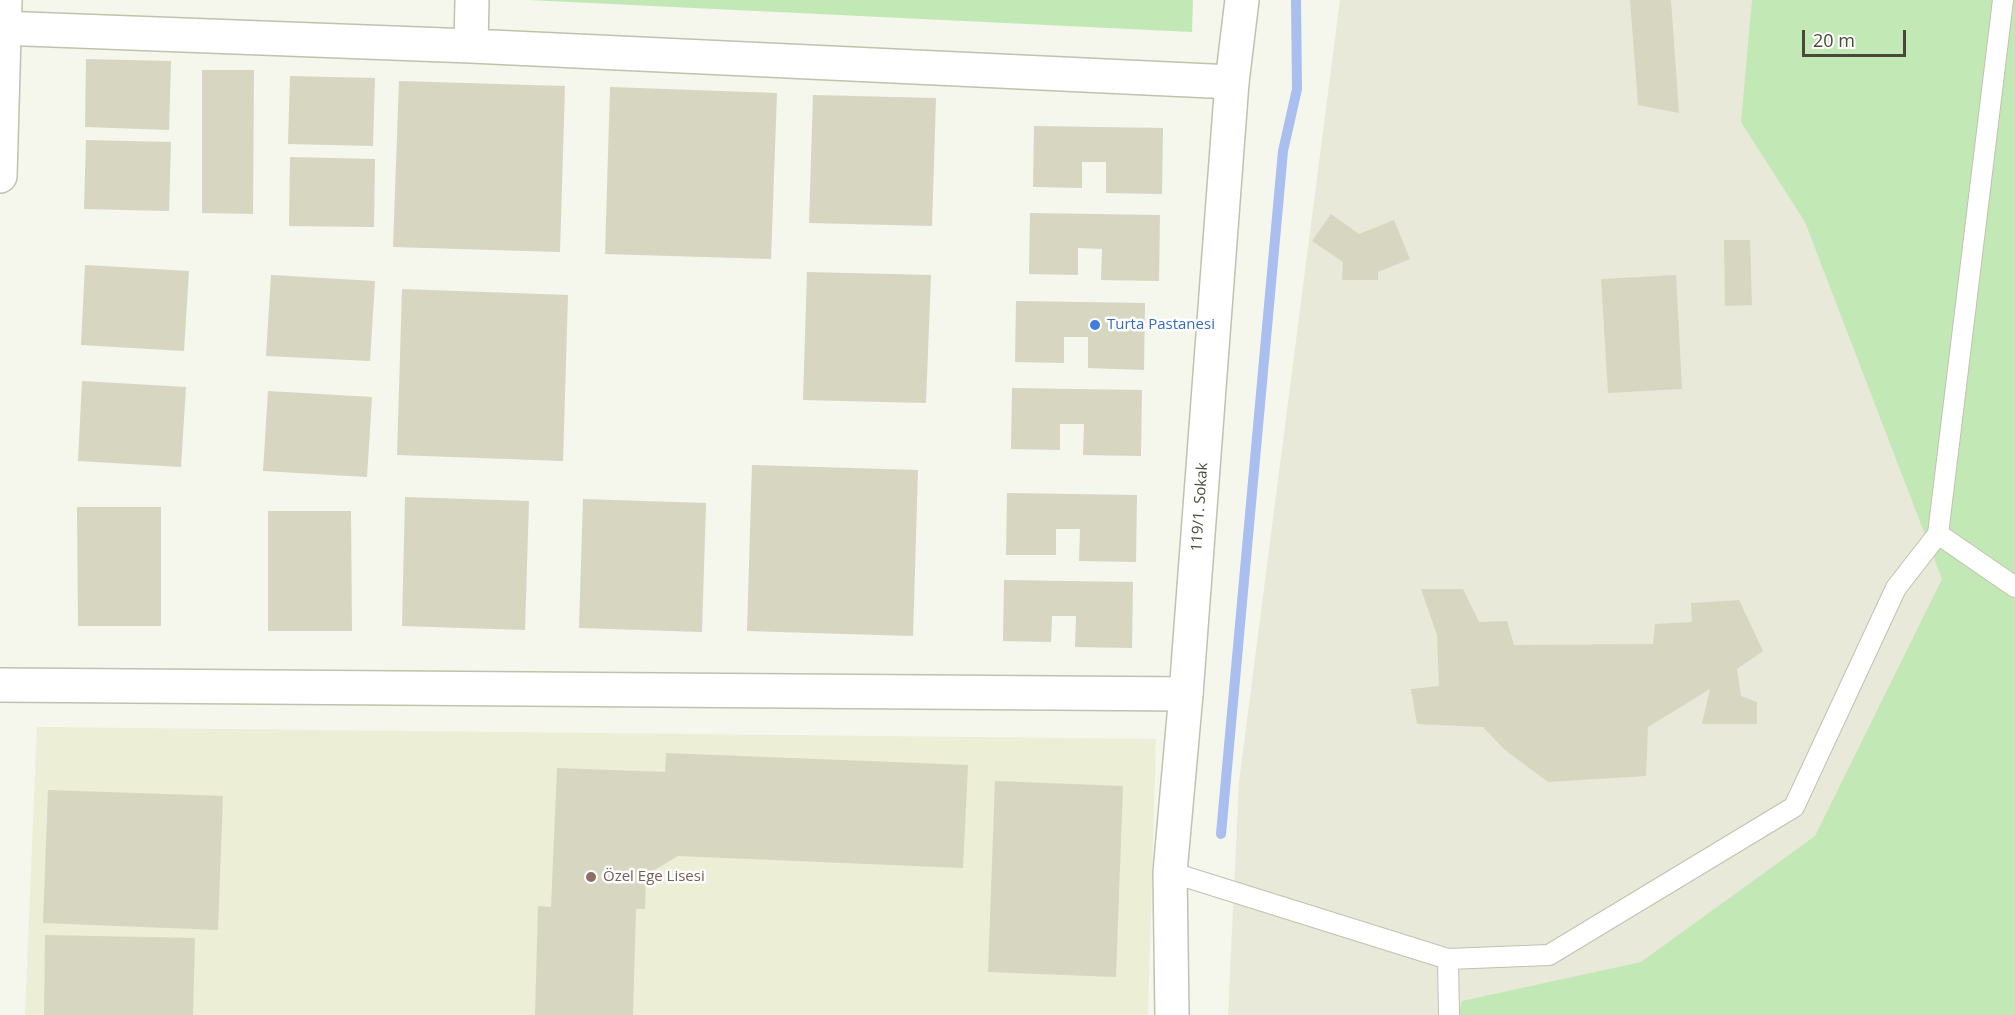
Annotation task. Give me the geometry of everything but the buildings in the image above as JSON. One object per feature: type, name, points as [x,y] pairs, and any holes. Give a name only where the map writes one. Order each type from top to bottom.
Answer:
[{"type":"street","points":[[471,46],[472,0]]},
{"type":"street","name":"119/1. Sokak","points":[[1172,1015],[1170,872],[1186,694],[1232,82],[1242,0]]},
{"type":"street","points":[[0,176],[3,19],[471,46],[1232,82]]},
{"type":"street","points":[[0,684],[1186,694]]},
{"type":"lane","points":[[1170,872],[1448,959],[1549,955],[1794,807],[1896,588],[1938,534],[2003,0]]},
{"type":"lane","points":[[1938,534],[2015,588]]},
{"type":"lane","points":[[1448,959],[1449,1015]]},
{"type":"shaded area","points":[[1340,0],[2015,0],[2015,1015],[1228,1015],[1239,782]]},
{"type":"shaded area","name":"Özel Ege Lisesi","points":[[37,727],[1156,739],[1148,1015],[25,1015]]},
{"type":"green space","points":[[528,0],[1193,0],[1192,32]]},
{"type":"green space","points":[[1752,0],[2015,0],[2015,1015],[1458,1015],[1462,1001],[1641,962],[1815,836],[1942,579],[1805,222],[1741,122]]},
{"type":"waterway","points":[[1221,834],[1283,151],[1297,89],[1296,0]]},
{"type":"place","name":"Turta Pastanesi","points":[[1095,325]]},
{"type":"place","name":"Özel Ege Lisesi","points":[[591,877]]}]
